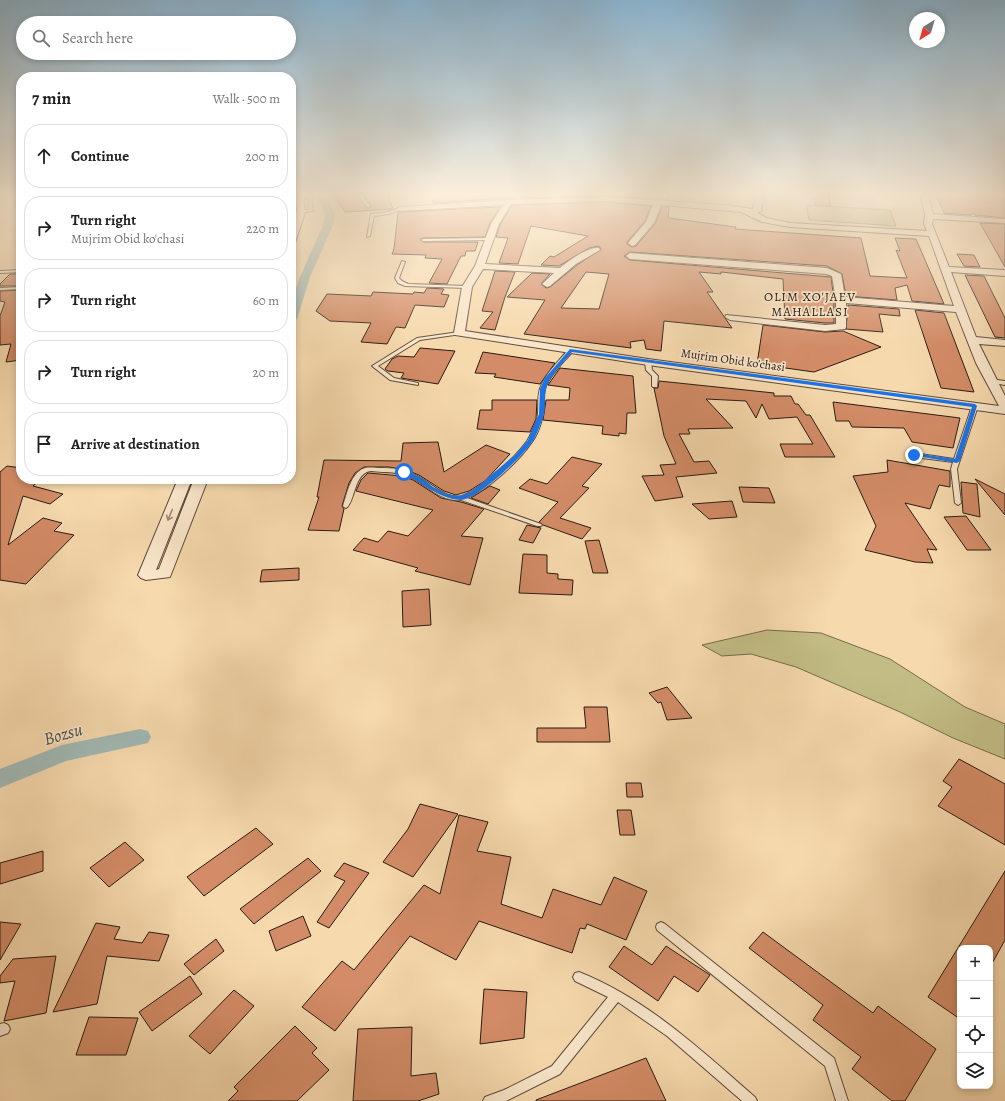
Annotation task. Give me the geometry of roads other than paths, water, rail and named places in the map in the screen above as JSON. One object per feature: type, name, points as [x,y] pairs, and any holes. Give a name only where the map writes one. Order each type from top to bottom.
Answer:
[{"type":"street","points":[[458,333],[467,288],[480,266],[487,244]]},
{"type":"street","points":[[937,244],[959,309],[990,381],[1005,406]]},
{"type":"street","points":[[547,284],[573,262],[596,250]]},
{"type":"street","points":[[630,256],[832,272],[836,274],[841,300],[841,327],[825,328],[730,317]]},
{"type":"street","points":[[480,266],[563,271]]},
{"type":"street","points":[[945,269],[1005,273]]},
{"type":"street","points":[[841,300],[959,309]]},
{"type":"street","name":"Mujrim Obid ko'chasi","points":[[458,333],[648,362],[1005,410]]},
{"type":"street","points":[[973,340],[1005,343]]},
{"type":"street","points":[[183,484],[146,575],[164,574],[199,484]]},
{"type":"lane","points":[[403,262],[397,278],[400,282],[407,285],[467,288]]},
{"type":"lane","points":[[0,272],[16,271]]},
{"type":"lane","points":[[0,288],[16,288]]},
{"type":"lane","points":[[416,384],[392,379],[375,366],[419,338],[458,333]]},
{"type":"lane","points":[[461,498],[474,493],[517,456],[530,441],[541,414],[542,389],[547,379],[570,351]]},
{"type":"lane","points":[[648,362],[649,370],[655,376],[655,386]]},
{"type":"lane","points":[[990,381],[1005,383]]},
{"type":"lane","points":[[958,504],[954,469],[975,406]]},
{"type":"lane","points":[[914,455],[957,461]]},
{"type":"lane","points":[[346,506],[354,484],[361,473],[366,470],[392,470],[404,472],[420,479],[431,489],[445,495],[461,498],[538,525]]},
{"type":"lane","points":[[660,927],[830,1062],[842,1101]]},
{"type":"lane","points":[[579,977],[617,995],[671,1032],[750,1101]]},
{"type":"lane","points":[[489,1101],[506,1095],[556,1070],[617,995]]},
{"type":"waterway","points":[[296,304],[305,277],[319,244]]},
{"type":"waterway","name":"Bozsu","points":[[0,779],[62,753],[140,737]]},
{"type":"district","name":"OLIM XO'JAEV MAHALLASI","points":[[810,304]]}]
